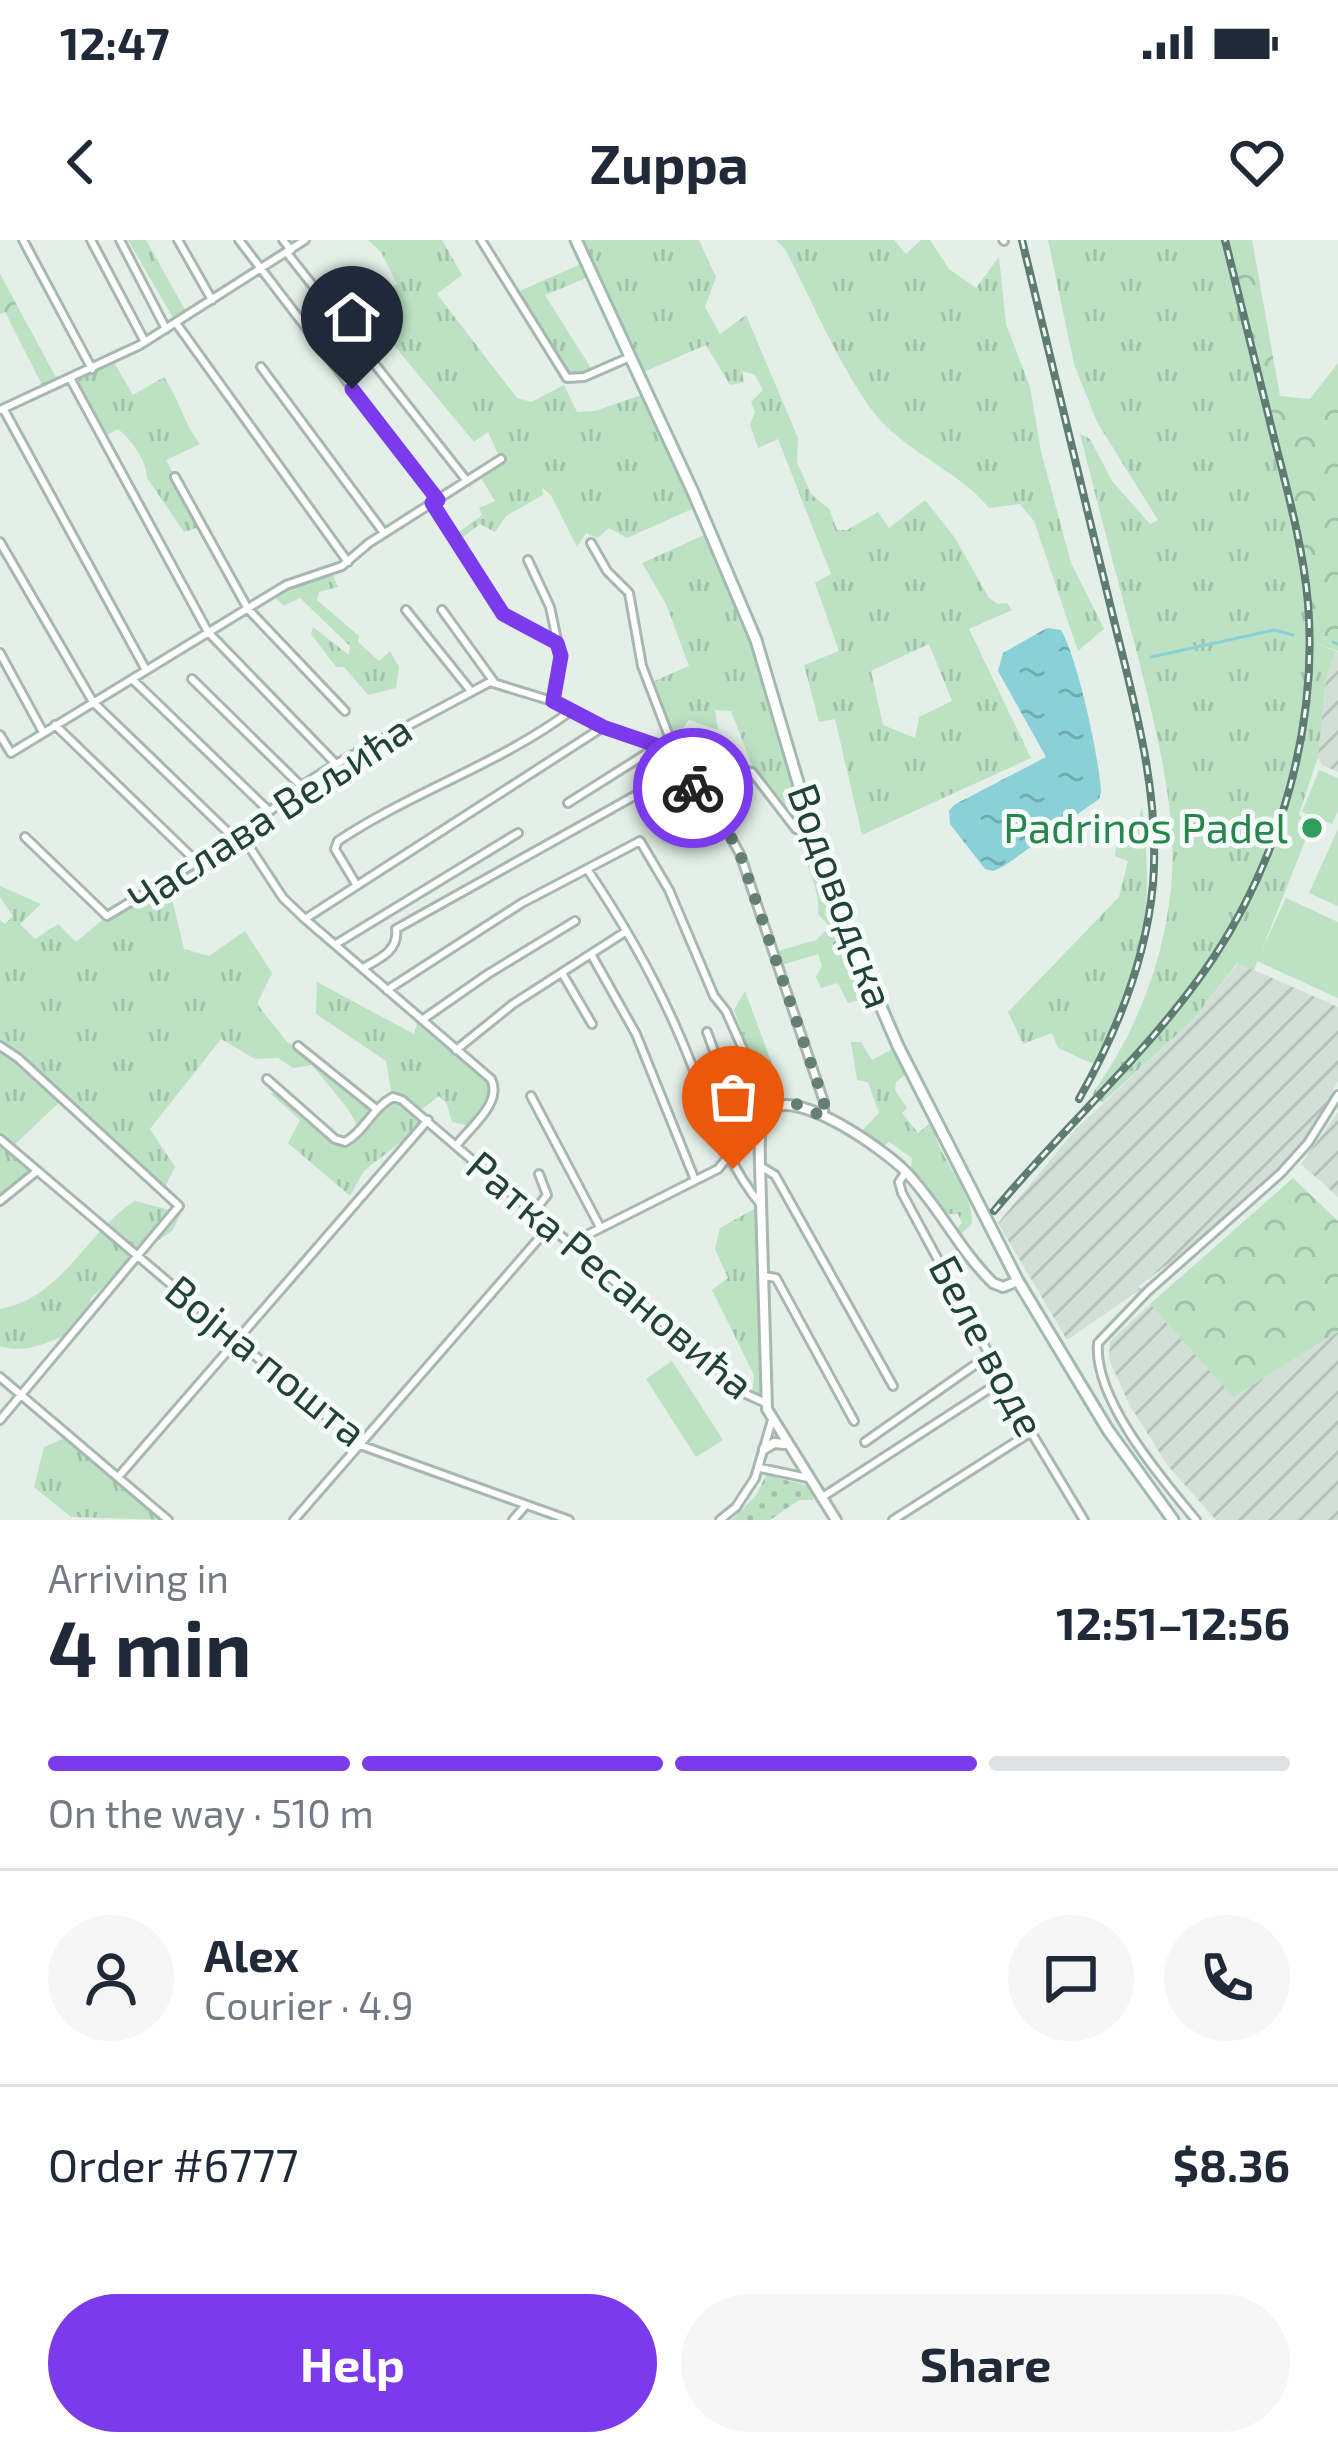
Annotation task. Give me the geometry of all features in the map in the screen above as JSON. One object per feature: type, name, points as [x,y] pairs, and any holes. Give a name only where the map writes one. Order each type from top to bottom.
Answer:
[{"type":"main road","name":"Водоводска","points":[[576,240],[755,638],[838,911],[898,1046],[1016,1277],[1119,1448],[1172,1520]]},
{"type":"street","points":[[23,240],[92,369]]},
{"type":"street","points":[[91,240],[145,342]]},
{"type":"street","points":[[120,240],[166,329]]},
{"type":"street","points":[[178,240],[212,300]]},
{"type":"street","points":[[239,240],[435,501],[503,614],[557,643]]},
{"type":"street","points":[[283,240],[466,481]]},
{"type":"street","points":[[146,670],[2,410],[145,342],[305,240]]},
{"type":"street","points":[[481,240],[568,378],[584,377],[631,356]]},
{"type":"street","points":[[176,323],[348,562]]},
{"type":"street","points":[[260,367],[384,533]]},
{"type":"street","points":[[70,378],[208,632],[336,764]]},
{"type":"street","points":[[0,735],[10,753],[299,578],[348,562],[384,533],[501,459]]},
{"type":"street","points":[[175,477],[248,609],[345,710]]},
{"type":"street","name":"Ратка Ресановића","points":[[0,542],[93,702],[238,837],[305,920],[491,1079],[496,1091],[493,1102],[456,1146],[746,1394],[766,1403]]},
{"type":"street","points":[[592,543],[607,572],[629,593],[642,666],[675,752]]},
{"type":"street","points":[[528,560],[550,608],[561,656],[553,701]]},
{"type":"street","points":[[406,610],[470,690]]},
{"type":"street","points":[[442,610],[494,682],[553,701],[603,727],[752,772],[796,829],[811,832]]},
{"type":"street","points":[[0,652],[44,732]]},
{"type":"street","points":[[132,679],[268,811]]},
{"type":"street","points":[[192,679],[302,786]]},
{"type":"street","name":"Часлава Вељића","points":[[26,837],[107,916],[238,837],[336,764],[470,690],[494,682]]},
{"type":"street","points":[[356,884],[335,849],[338,841],[393,806],[526,741],[572,710]]},
{"type":"street","points":[[55,725],[198,863]]},
{"type":"street","points":[[305,920],[603,727]]},
{"type":"street","points":[[568,803],[660,745]]},
{"type":"street","points":[[396,929],[680,770],[685,755]]},
{"type":"street","points":[[680,770],[715,808],[740,854],[824,1102],[824,1117]]},
{"type":"street","points":[[335,944],[518,833]]},
{"type":"street","points":[[387,990],[522,903],[640,841],[669,890],[770,1110]]},
{"type":"street","points":[[486,853],[496,870]]},
{"type":"street","points":[[587,869],[626,931],[679,1034],[737,1176],[760,1205]]},
{"type":"street","points":[[382,916],[386,925],[396,929]]},
{"type":"street","points":[[422,1021],[574,921]]},
{"type":"street","points":[[363,968],[390,950],[397,939],[396,929]]},
{"type":"street","points":[[456,1050],[513,1004],[626,931]]},
{"type":"street","points":[[590,954],[636,1034],[695,1180]]},
{"type":"street","points":[[562,973],[592,1024]]},
{"type":"street","points":[[707,1032],[746,1135]]},
{"type":"street","points":[[0,1046],[179,1206],[0,1420]]},
{"type":"street","points":[[298,1046],[375,1108]]},
{"type":"street","points":[[267,1079],[335,1139],[345,1142],[360,1131],[375,1108],[392,1097],[428,1120],[456,1146]]},
{"type":"street","points":[[1196,1520],[1116,1408],[1097,1348],[1106,1331],[1148,1291],[1281,1173],[1308,1143],[1338,1095]]},
{"type":"street","points":[[531,1096],[600,1227]]},
{"type":"street","points":[[836,1520],[786,1444],[766,1403],[760,1166],[762,1127],[770,1110],[794,1103],[885,1153],[906,1172],[988,1278],[1003,1287],[1016,1277]]},
{"type":"street","points":[[119,1476],[428,1120]]},
{"type":"street","points":[[569,1244],[718,1169],[746,1135],[762,1127]]},
{"type":"street","name":"Војна пошта","points":[[0,1139],[361,1445],[568,1520]]},
{"type":"street","points":[[760,1166],[775,1174],[893,1386]]},
{"type":"street","points":[[0,1201],[37,1171]]},
{"type":"street","name":"Беле воде","points":[[906,1172],[899,1182],[902,1192],[1081,1519]]},
{"type":"street","points":[[532,1213],[547,1195],[539,1174]]},
{"type":"street","points":[[294,1520],[549,1227]]},
{"type":"street","points":[[763,1276],[776,1278],[854,1421]]},
{"type":"street","points":[[865,1442],[989,1355]]},
{"type":"street","points":[[0,1377],[168,1520]]},
{"type":"street","points":[[821,1498],[1003,1380]]},
{"type":"street","points":[[720,1520],[747,1493],[760,1468],[772,1420]]},
{"type":"street","points":[[893,1520],[1031,1432]]},
{"type":"street","points":[[764,1449],[774,1443],[786,1444]]},
{"type":"street","points":[[760,1468],[808,1478]]},
{"type":"street","points":[[513,1520],[526,1505]]},
{"type":"shaded area","points":[[1336,651],[1338,772],[1322,765],[1318,757],[1326,679]]},
{"type":"shaded area","points":[[1238,963],[1338,1007],[1338,1081],[1310,1132],[1285,1162],[1141,1289],[1067,1340],[998,1223],[1077,1128],[1193,1020]]},
{"type":"shaded area","points":[[1338,1112],[1338,1197],[1301,1164]]},
{"type":"shaded area","points":[[1150,1304],[1233,1397],[1338,1332],[1338,1520],[1216,1520],[1168,1466],[1129,1404],[1109,1359],[1110,1341]]},
{"type":"green space","points":[[128,240],[146,240],[188,315],[176,323]]},
{"type":"green space","points":[[368,240],[442,240],[462,275],[437,294],[517,398],[531,402],[564,385],[577,412],[595,411],[647,393],[699,506],[627,538],[609,528],[598,538],[586,533],[577,547],[551,495],[542,488],[543,495],[506,516],[495,532],[480,524],[458,541],[455,535],[482,515],[479,508],[495,501],[478,473],[500,458],[488,432],[474,442],[363,308],[397,284],[381,252]]},
{"type":"green space","points":[[576,240],[699,240],[716,277],[705,307],[720,334],[746,315],[798,438],[797,462],[811,494],[829,509],[837,530],[847,530],[878,512],[889,528],[925,500],[955,538],[989,598],[1007,603],[1012,610],[969,629],[1031,758],[862,835],[835,719],[819,722],[804,665],[839,651],[815,583],[831,574],[778,439],[758,448],[750,425],[755,412],[751,402],[763,390],[755,375],[742,371],[744,382],[730,385],[706,345],[639,374]],"holes":[[[929,644],[952,701],[919,717],[915,738],[883,725],[871,671]]]},
{"type":"green space","points":[[776,240],[894,240],[906,254],[921,240],[930,240],[949,269],[976,288],[999,257],[1006,324],[1030,387],[1041,451],[1071,563],[1104,629],[1078,651],[1034,521],[1020,504],[989,508],[873,412]]},
{"type":"green space","points":[[1048,240],[1225,240],[1308,603],[1309,641],[1336,651],[1326,679],[1318,757],[1299,814],[1303,819],[1297,831],[1307,836],[1254,970],[1237,963],[1193,1020],[1102,1103],[1092,1094],[1128,1036],[1163,938],[1172,836],[1151,711],[1080,434],[1090,439],[1112,481],[1150,524],[1158,520],[1097,422],[1074,364]]},
{"type":"green space","points":[[1225,240],[1252,240],[1280,396],[1310,399],[1338,363],[1338,651],[1309,641],[1308,603]]},
{"type":"green space","points":[[583,263],[591,276],[545,295],[594,373],[567,378],[513,294]]},
{"type":"green space","points":[[0,274],[59,383],[44,389],[5,312],[0,314]]},
{"type":"green space","points":[[112,359],[133,395],[164,377],[169,385],[200,444],[166,460],[202,526],[184,532],[123,433],[118,429],[101,438],[70,378]]},
{"type":"green space","points":[[711,532],[742,604],[804,807],[796,829],[756,775],[731,711],[715,710],[718,730],[689,720],[673,741],[650,683],[689,666],[666,604],[642,563]]},
{"type":"green space","points":[[331,571],[338,587],[319,592],[317,600],[359,636],[358,642],[379,661],[390,651],[399,667],[396,688],[368,695],[344,667],[336,667],[311,634],[313,627],[349,655],[350,646],[300,598],[284,606],[272,594]]},
{"type":"green space","points":[[1319,770],[1338,778],[1338,811],[1332,824],[1302,812]]},
{"type":"green space","points":[[1142,806],[1147,876],[1142,937],[1126,997],[1099,1062],[1058,1048],[1052,1033],[1023,1044],[1008,1012],[1119,897],[1128,861],[1115,856],[1117,839],[1133,839]]},
{"type":"green space","points":[[1338,829],[1338,906],[1309,893]]},
{"type":"green space","points":[[813,840],[876,996],[848,1003],[838,983],[821,988],[816,977],[822,966],[818,954],[779,966],[775,952],[816,940],[830,927],[818,914],[807,862],[805,843]]},
{"type":"green space","points":[[168,882],[184,949],[209,956],[245,931],[272,973],[257,1004],[287,1042],[312,1056],[374,1108],[392,1097],[386,1061],[316,1014],[317,982],[414,1034],[418,1020],[386,995],[393,995],[491,1079],[495,1097],[470,1126],[452,1122],[439,1096],[418,1112],[428,1120],[364,1171],[350,1196],[288,1143],[300,1120],[270,1093],[284,1093],[335,1139],[345,1142],[360,1130],[312,1065],[293,1068],[278,1058],[255,1059],[221,1039],[150,1129],[175,1167],[163,1191],[63,1099],[11,1148],[37,1171],[0,1201],[0,920],[5,924],[13,916],[0,897],[0,886],[41,904],[20,924],[35,939],[58,924],[76,942],[107,916]]},
{"type":"green space","points":[[1286,898],[1338,922],[1338,998],[1257,961]]},
{"type":"green space","points":[[745,991],[782,1091],[769,1075],[761,1084],[734,1010]]},
{"type":"green space","points":[[851,1042],[861,1042],[872,1060],[898,1046],[910,1071],[896,1082],[895,1090],[907,1108],[902,1113],[918,1133],[935,1119],[941,1132],[935,1135],[939,1146],[969,1205],[971,1225],[959,1235],[955,1230],[962,1223],[958,1214],[945,1214],[911,1168],[912,1158],[889,1142],[883,1146],[860,1133],[879,1113],[868,1082],[857,1080]]},
{"type":"green space","points":[[1293,1178],[1338,1221],[1338,1332],[1233,1397],[1150,1304]]},
{"type":"green space","points":[[135,1201],[181,1213],[173,1230],[91,1298],[87,1324],[33,1347],[0,1346],[0,1309],[41,1292]]},
{"type":"green space","points":[[761,1205],[766,1403],[752,1398],[754,1375],[712,1290],[728,1278],[715,1249],[720,1228]]},
{"type":"green space","points":[[672,1361],[723,1440],[696,1457],[646,1379]]},
{"type":"green space","points":[[67,1437],[168,1520],[71,1517],[34,1487],[44,1447]]},
{"type":"green space","points":[[766,1475],[809,1486],[814,1500],[799,1500],[770,1520],[732,1520],[757,1494]]},
{"type":"water","points":[[1047,628],[1061,630],[1074,663],[1101,792],[1099,799],[993,871],[985,869],[950,824],[949,811],[1046,757],[998,671],[1003,653]]},
{"type":"waterway","points":[[1151,657],[1274,630],[1293,635]]},
{"type":"waterway","points":[[1333,642],[1338,644]]},
{"type":"railway","points":[[1022,240],[1134,702],[1152,811],[1153,884],[1144,941],[1117,1022],[1079,1099]]},
{"type":"railway","points":[[994,1211],[1136,1056],[1214,957],[1258,876],[1290,788],[1307,695],[1306,582],[1225,240]]},
{"type":"way so far","points":[[693,788],[715,808],[746,868],[824,1102],[824,1117],[794,1103],[773,1108],[762,1127],[749,1131],[729,1156],[733,1169]]},
{"type":"place","name":"Padrinos Padel","points":[[1312,828]]},
{"type":"route","points":[[352,389],[438,500],[432,503],[503,614],[557,643],[561,656],[553,701],[603,727],[685,755],[680,770],[693,788]]}]
